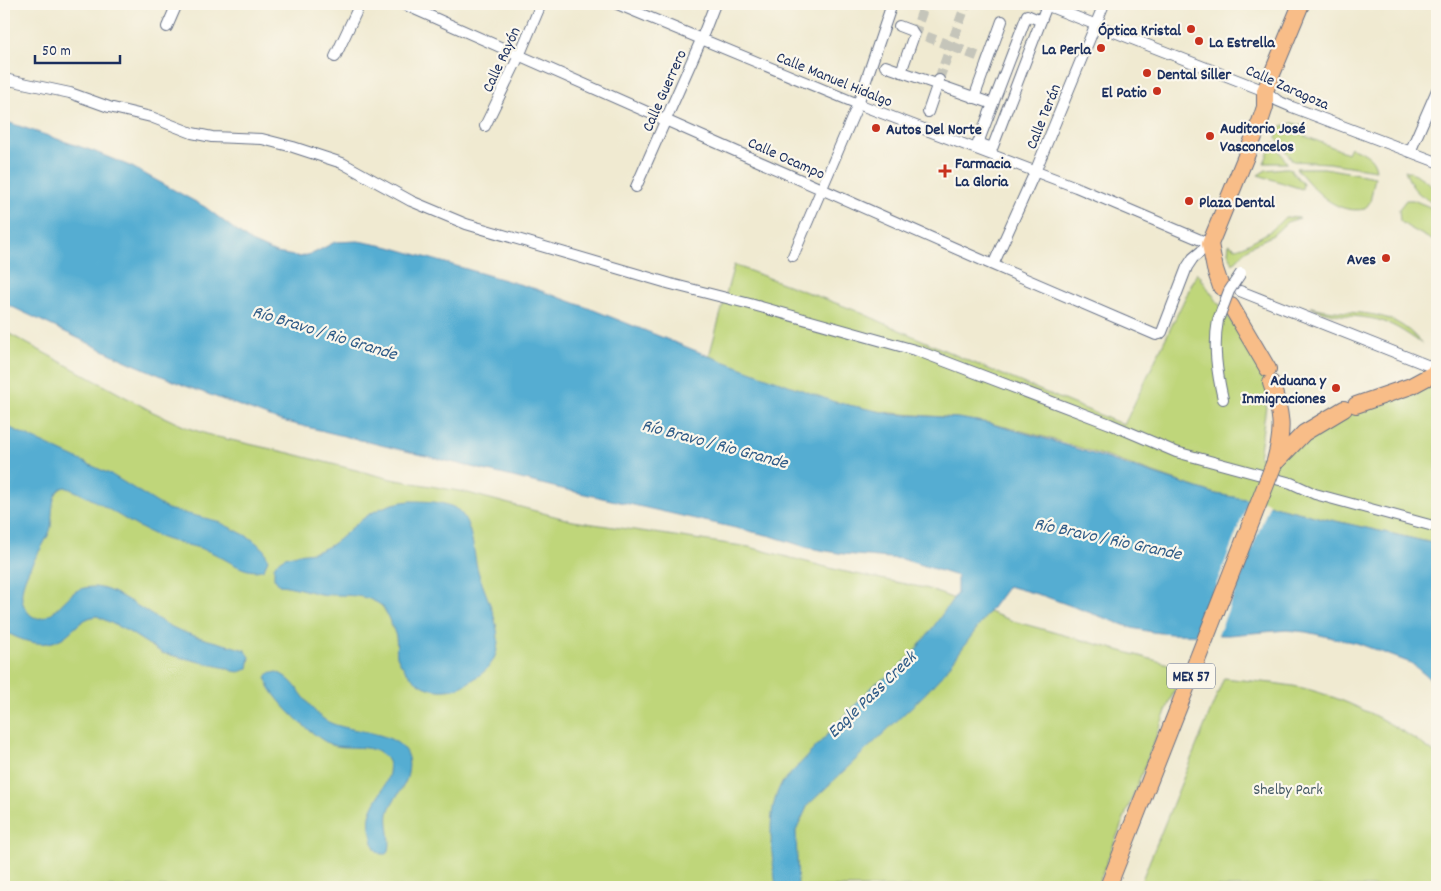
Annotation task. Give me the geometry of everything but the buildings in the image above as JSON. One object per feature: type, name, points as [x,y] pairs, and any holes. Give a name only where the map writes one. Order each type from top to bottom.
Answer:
[{"type":"main road","points":[[1221,284],[1212,259],[1210,244],[1260,122],[1264,111],[1265,91],[1301,4]]},
{"type":"main road","name":"MEX 57","points":[[1108,887],[1274,464],[1280,444],[1281,426],[1278,403],[1269,376],[1231,306]]},
{"type":"main road","name":"MEX 57","points":[[1274,464],[1304,433],[1350,407],[1411,386],[1437,370]]},
{"type":"street","points":[[167,27],[177,4]]},
{"type":"street","points":[[335,57],[360,4]]},
{"type":"street","name":"Calle Ocampo","points":[[403,4],[993,266],[1156,334],[1160,334],[1187,267],[1193,258],[1210,244]]},
{"type":"street","name":"Calle Rayón","points":[[486,126],[542,4]]},
{"type":"street","name":"Calle Manuel Hidalgo","points":[[617,4],[858,104],[991,152],[1210,244]]},
{"type":"street","name":"Calle Guerrero","points":[[636,187],[667,120],[715,4]]},
{"type":"street","points":[[792,256],[858,104],[892,4]]},
{"type":"street","points":[[1041,20],[1027,15],[978,143],[991,152],[1041,20],[1045,4]]},
{"type":"street","name":"Calle Zaragoza","points":[[1045,4],[1265,91],[1278,101],[1292,107],[1437,162]]},
{"type":"street","name":"Calle Terán","points":[[993,266],[1035,172],[1104,4]]},
{"type":"street","points":[[974,98],[986,59],[1002,21]]},
{"type":"street","points":[[899,26],[913,33],[901,72]]},
{"type":"street","points":[[986,59],[1007,68]]},
{"type":"street","points":[[885,66],[938,82],[993,104]]},
{"type":"street","points":[[4,79],[70,93],[109,107],[151,117],[212,137],[262,139],[342,162],[411,201],[466,224],[671,284],[918,351],[1110,424],[1176,452],[1291,483],[1315,494],[1437,527]]},
{"type":"street","points":[[928,112],[938,82]]},
{"type":"street","points":[[1410,152],[1437,90]]},
{"type":"street","points":[[1223,399],[1217,368],[1216,334],[1218,320],[1229,291],[1241,272]]},
{"type":"street","points":[[1240,291],[1437,370]]},
{"type":"green space","points":[[1293,123],[1308,128],[1305,136],[1347,153],[1350,147],[1363,153],[1370,157],[1376,170],[1329,163],[1293,161],[1276,138],[1282,128]]},
{"type":"green space","points":[[1273,142],[1275,144],[1287,163],[1264,163]]},
{"type":"green space","points":[[1289,168],[1303,184],[1302,189],[1258,175],[1266,170]]},
{"type":"green space","points":[[1296,168],[1324,168],[1375,177],[1370,202],[1365,209],[1354,210],[1334,204],[1318,192]]},
{"type":"green space","points":[[1405,170],[1416,174],[1437,189],[1437,204],[1416,191]]},
{"type":"green space","points":[[1406,200],[1413,200],[1437,210],[1437,243],[1400,221],[1399,209]]},
{"type":"green space","points":[[1285,217],[1300,218],[1287,222],[1273,235],[1249,247],[1233,264],[1228,252],[1229,244],[1236,248],[1243,246],[1272,230]]},
{"type":"green space","points":[[734,265],[857,311],[962,358],[1124,425],[1197,273],[1270,376],[1259,458],[1285,447],[1302,429],[1437,373],[1437,544],[1245,499],[1216,494],[1075,446],[988,423],[859,408],[802,391],[709,356]]},
{"type":"green space","points":[[1311,307],[1384,317],[1397,322],[1410,331],[1422,344],[1391,324],[1377,319],[1332,314]]},
{"type":"green space","points":[[4,331],[153,412],[188,428],[213,436],[391,479],[464,492],[573,521],[749,547],[841,571],[925,588],[1013,621],[1183,668],[1097,887],[4,887]]},
{"type":"green space","name":"Shelby Park","points":[[1224,678],[1276,683],[1331,696],[1387,722],[1437,755],[1437,887],[1139,887]]},
{"type":"water","points":[[4,121],[93,151],[132,167],[205,207],[251,242],[276,253],[300,257],[314,253],[335,242],[358,241],[390,247],[536,289],[709,356],[835,402],[892,414],[958,418],[988,423],[1046,439],[1216,494],[1245,499],[1437,544],[1437,685],[1411,663],[1357,643],[1306,632],[1287,630],[1228,635],[1152,632],[1132,628],[1044,596],[1008,586],[945,672],[925,694],[808,805],[796,831],[798,887],[776,887],[771,822],[776,796],[781,784],[875,684],[893,673],[911,656],[957,593],[957,576],[902,559],[844,554],[809,548],[771,536],[558,488],[278,420],[183,385],[122,359],[4,303]]},
{"type":"water","points":[[4,425],[112,475],[167,509],[217,521],[249,537],[264,549],[268,560],[264,569],[257,571],[243,568],[208,551],[160,537],[142,529],[65,487],[57,493],[52,509],[51,527],[23,584],[23,603],[33,617],[40,618],[53,612],[78,590],[92,587],[103,589],[123,597],[180,631],[245,650],[250,657],[248,668],[240,672],[234,671],[162,653],[129,632],[97,616],[85,620],[54,642],[29,642],[4,631]]},
{"type":"water","points":[[410,501],[435,502],[447,505],[458,510],[463,516],[470,530],[478,571],[497,627],[498,641],[496,654],[489,666],[471,681],[454,689],[440,690],[427,688],[417,682],[407,672],[397,656],[396,637],[392,626],[382,606],[378,603],[362,597],[320,594],[279,585],[274,578],[274,567],[283,558],[328,547],[373,512],[387,506]]},
{"type":"water","points":[[277,672],[285,676],[297,688],[318,715],[325,720],[336,725],[379,735],[392,740],[402,747],[408,758],[408,773],[407,779],[388,814],[390,846],[387,854],[381,854],[375,848],[369,822],[371,812],[388,776],[388,762],[384,756],[373,749],[332,745],[304,726],[283,706],[269,686],[266,678],[268,674]]},
{"type":"pier","points":[[1250,497],[1270,503],[1217,638],[1196,637]]},
{"type":"tunnel","points":[[914,35],[925,4]]},
{"type":"tunnel","points":[[939,79],[966,4]]},
{"type":"tunnel","points":[[912,31],[985,59]]},
{"type":"place","name":"Óptica Kristal","points":[[1191,29]]},
{"type":"place","name":"La Estrella","points":[[1199,41]]},
{"type":"place","name":"La Perla","points":[[1101,48]]},
{"type":"place","name":"Dental Siller","points":[[1147,73]]},
{"type":"place","name":"El Patio","points":[[1157,91]]},
{"type":"place","name":"Autos Del Norte","points":[[876,128]]},
{"type":"place","name":"Auditorio José Vasconcelos","points":[[1210,136]]},
{"type":"place","name":"Farmacia La Gloria","points":[[945,171]]},
{"type":"place","name":"Plaza Dental","points":[[1189,201]]},
{"type":"place","name":"Aves","points":[[1386,258]]},
{"type":"place","name":"Aduana y Inmigraciones","points":[[1336,388]]},
{"type":"water label","name":"Río Bravo / Rio Grande","points":[[325,332]]},
{"type":"water label","name":"Río Bravo / Rio Grande","points":[[715,443]]},
{"type":"water label","name":"Río Bravo / Rio Grande","points":[[1108,538]]},
{"type":"water label","name":"Eagle Pass Creek","points":[[871,694]]}]
